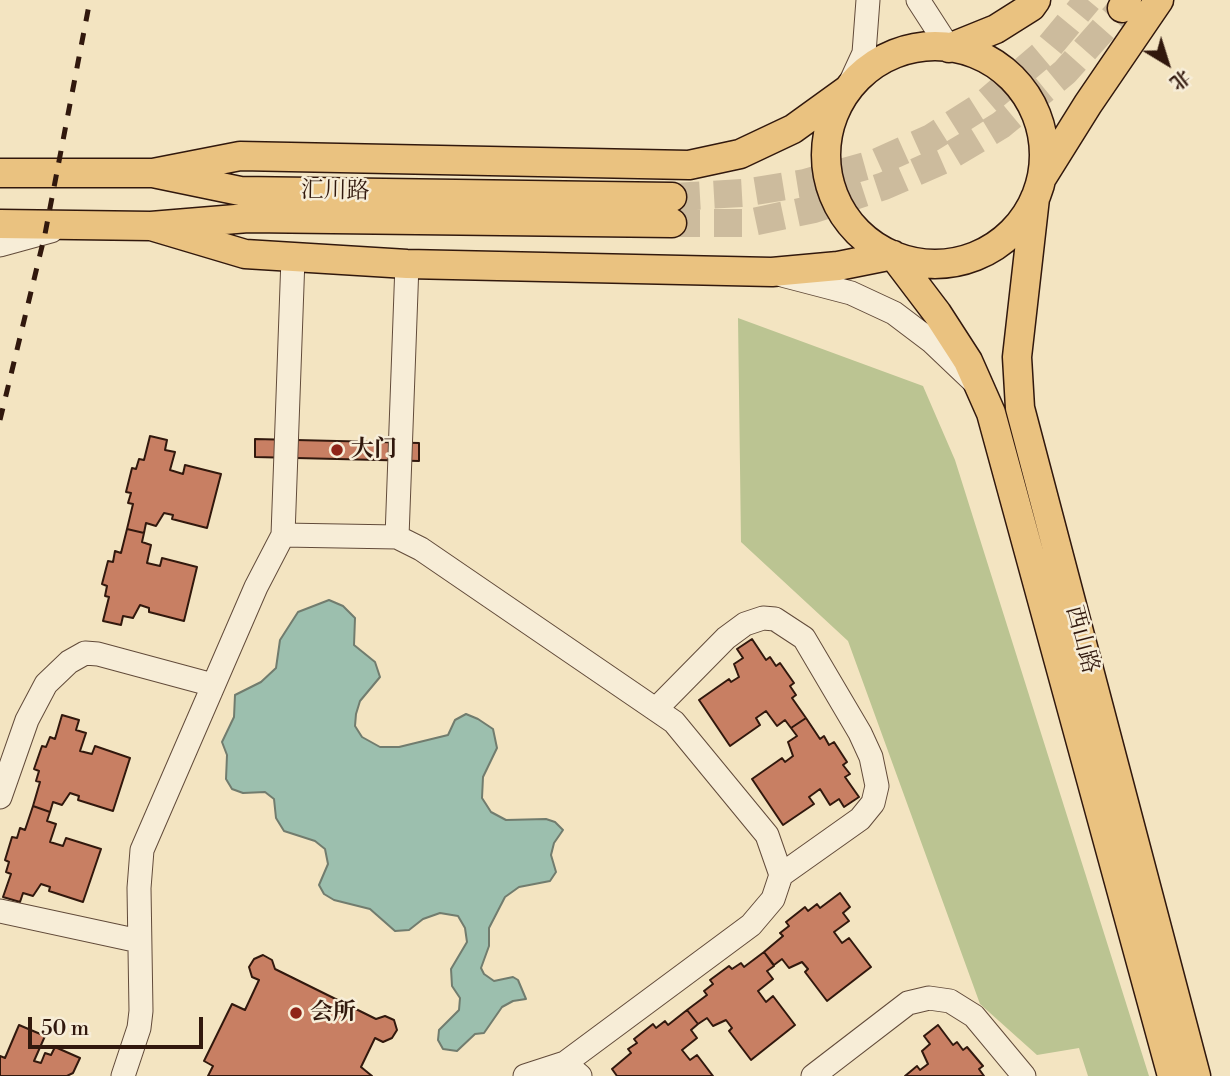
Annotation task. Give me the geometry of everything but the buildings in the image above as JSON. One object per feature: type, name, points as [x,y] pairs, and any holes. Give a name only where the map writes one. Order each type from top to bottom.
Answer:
[{"type":"main road","points":[[948,48],[996,29],[1031,7],[1036,0]]},
{"type":"main road","points":[[847,90],[831,120],[825,154],[830,188],[847,222],[874,247],[909,262],[947,264],[984,253],[1014,230],[1088,104],[1159,0]]},
{"type":"main road","points":[[153,173],[240,156],[689,165],[740,154],[783,134],[847,90],[871,66],[901,51],[935,46],[969,51],[999,66],[1023,89],[1040,124],[1044,161],[1037,190]]},
{"type":"main road","name":"汇川路","points":[[0,173],[153,173],[240,191],[672,210],[248,218],[151,226],[0,224]]},
{"type":"main road","name":"西山路","points":[[1037,190],[1017,357],[1020,408],[1196,1076]]},
{"type":"main road","points":[[151,226],[245,254],[407,264],[772,272],[838,266],[893,255]]},
{"type":"main road","name":"西山路","points":[[893,255],[937,313],[968,361],[991,413],[1172,1076]]},
{"type":"street","points":[[847,90],[864,54],[868,0]]},
{"type":"street","points":[[918,0],[948,48]]},
{"type":"street","points":[[0,245],[68,226]]},
{"type":"street","points":[[123,1076],[139,1028],[142,850],[213,685],[283,535],[293,258]]},
{"type":"street","points":[[397,537],[407,264]]},
{"type":"street","points":[[772,272],[851,293],[894,313],[931,341],[979,387]]},
{"type":"street","points":[[283,535],[397,537],[421,549],[657,708],[674,722],[767,835],[781,875]]},
{"type":"street","points":[[525,1076],[572,1070],[751,925],[773,899],[781,875],[860,819],[873,803],[877,786],[871,757],[860,733],[804,638],[775,619],[763,618],[745,625],[726,638],[657,708]]},
{"type":"street","points":[[0,797],[27,720],[46,684],[69,662],[85,653],[98,654],[213,685]]},
{"type":"street","points":[[0,911],[139,941]]},
{"type":"street","points":[[813,1076],[908,1003],[929,998],[950,1001],[974,1016],[1024,1076]]},
{"type":"green space","points":[[738,318],[923,386],[955,460],[1149,1076],[1088,1076],[1079,1048],[1037,1055],[980,1004],[848,641],[741,542]]},
{"type":"shaded area","points":[[329,600],[343,606],[355,618],[354,645],[375,662],[380,677],[360,701],[356,714],[355,726],[362,737],[380,747],[399,747],[448,735],[455,720],[466,714],[478,719],[493,729],[497,748],[483,777],[482,798],[491,812],[506,820],[546,819],[555,822],[563,830],[554,843],[551,855],[556,872],[550,881],[519,887],[505,897],[489,928],[489,946],[481,968],[484,974],[494,981],[513,977],[518,980],[526,999],[513,1001],[502,1007],[484,1033],[475,1034],[457,1051],[443,1049],[438,1040],[439,1030],[459,1010],[460,998],[452,986],[451,969],[467,942],[465,928],[458,916],[440,913],[423,919],[409,930],[395,931],[370,909],[334,900],[324,894],[319,885],[328,864],[325,849],[315,841],[284,831],[276,818],[274,799],[265,792],[243,793],[232,789],[226,779],[227,755],[222,742],[234,717],[235,695],[261,682],[276,668],[280,640],[298,612]]},
{"type":"tunnel","points":[[672,197],[743,193],[805,183],[873,164],[931,138],[983,105],[1044,53],[1088,0]]},
{"type":"tunnel","points":[[672,223],[748,223],[814,209],[884,186],[943,160],[1001,125],[1065,72],[1122,8]]},
{"type":"railway","points":[[0,420],[45,234],[90,0]]},
{"type":"place","name":"大门","points":[[337,450]]},
{"type":"place","name":"会所","points":[[296,1013]]}]
